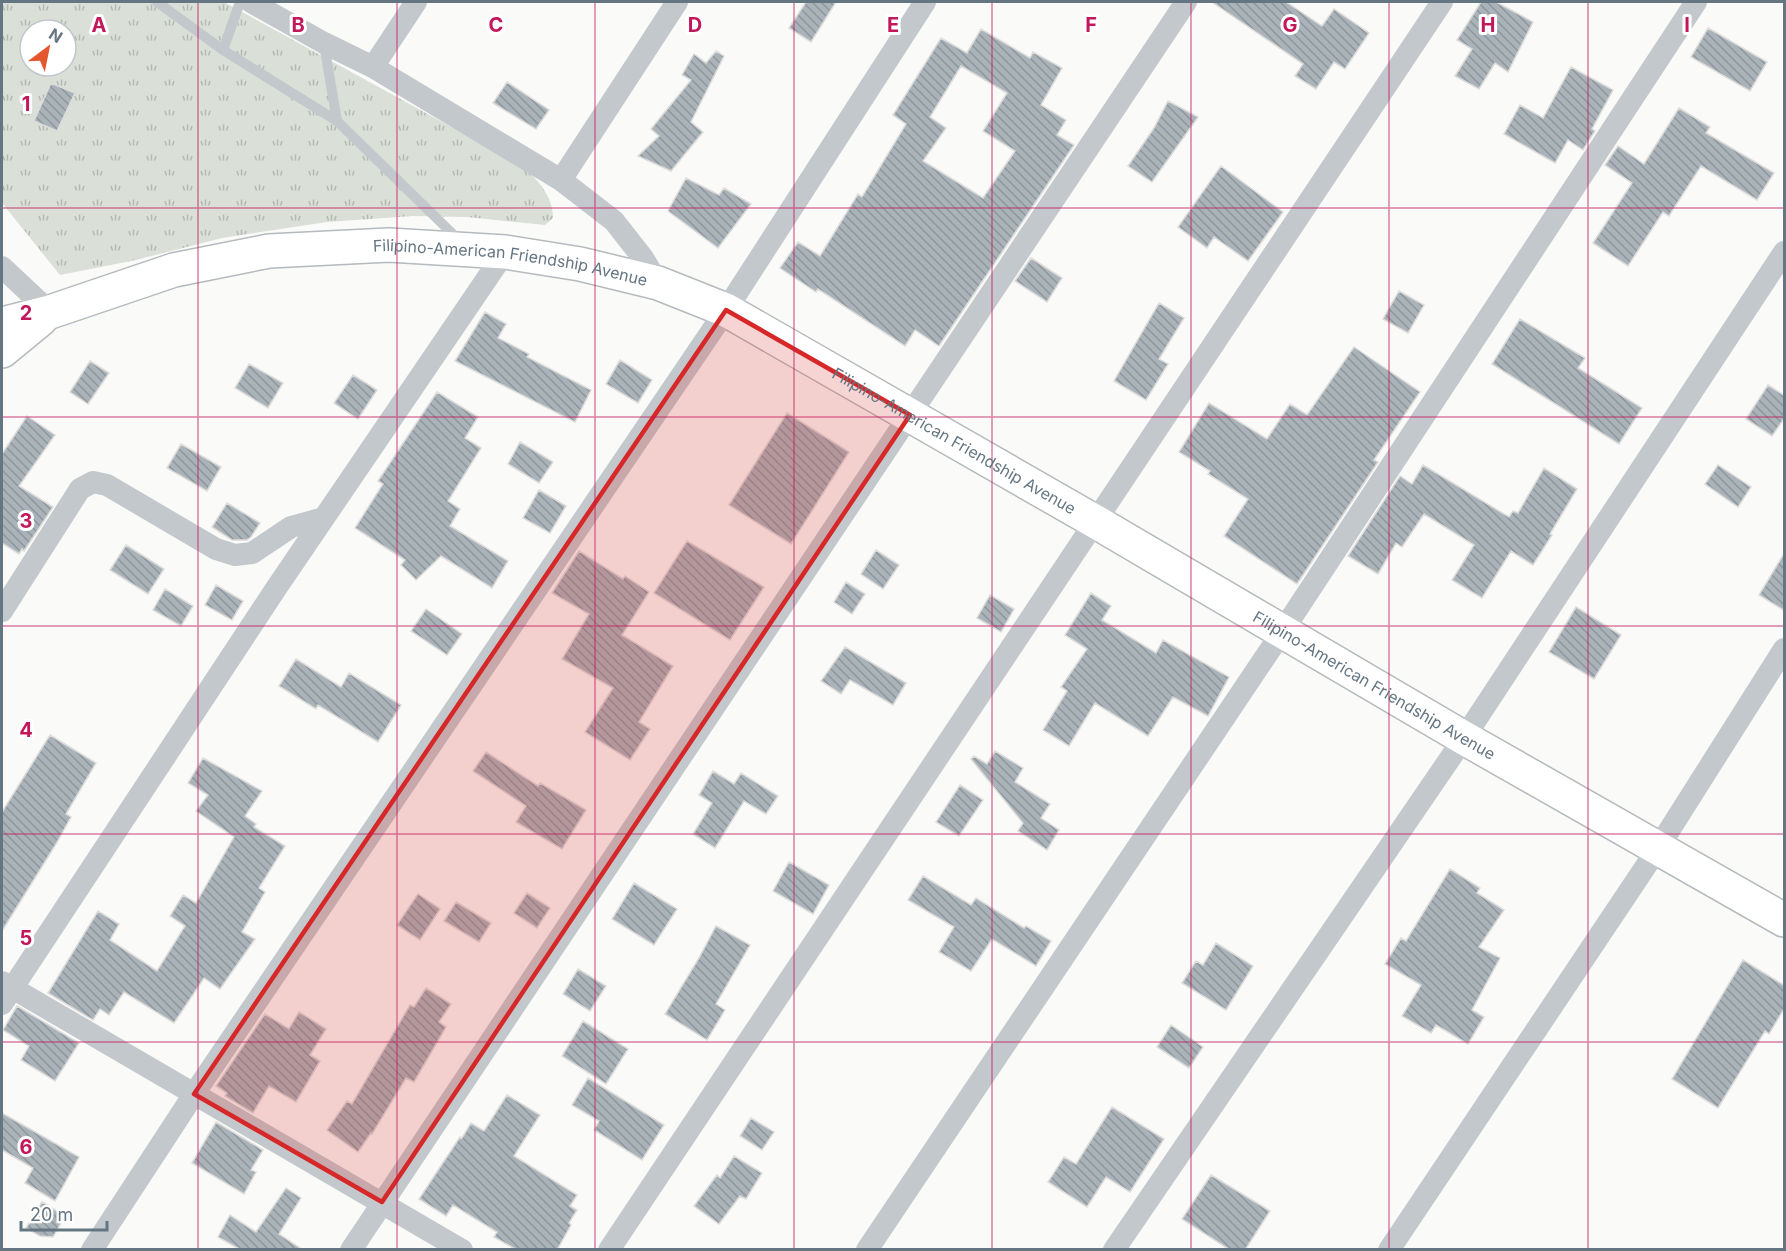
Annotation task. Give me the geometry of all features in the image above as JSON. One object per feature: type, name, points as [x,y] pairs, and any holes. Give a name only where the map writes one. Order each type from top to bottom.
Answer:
[{"type":"main road","name":"Filipino-American Friendship Avenue","points":[[2,324],[50,312],[174,270],[269,251],[389,245],[505,252],[580,264],[658,283],[726,310],[1096,522],[1464,738],[1785,920]]},
{"type":"main road","name":"Filipino-American Friendship Avenue","points":[[2,351],[50,312]]},
{"type":"street","points":[[251,2],[324,44],[373,67],[561,180],[614,221],[643,258],[658,283]]},
{"type":"street","points":[[373,67],[416,2]]},
{"type":"street","points":[[561,180],[677,2]]},
{"type":"street","points":[[92,1250],[194,1094],[726,310],[925,2]]},
{"type":"street","points":[[351,1250],[1186,2]]},
{"type":"street","points":[[609,1250],[1442,2]]},
{"type":"street","points":[[867,1250],[1282,632],[1696,2]]},
{"type":"street","points":[[462,1250],[194,1094],[5,992],[505,252]]},
{"type":"street","points":[[1114,1250],[1464,738],[1785,252]]},
{"type":"street","points":[[2,267],[50,312]]},
{"type":"street","points":[[2,611],[80,489],[93,482],[107,485],[216,549],[235,555],[252,553],[291,526],[324,518]]},
{"type":"street","points":[[1389,1250],[1658,848],[1783,654]]},
{"type":"lane","points":[[157,2],[223,50],[337,121],[469,250]]},
{"type":"lane","points":[[223,50],[240,2]]},
{"type":"lane","points":[[324,44],[337,121]]},
{"type":"highlighted area","points":[[726,310],[910,415],[382,1202],[194,1094]]},
{"type":"green space","points":[[2,2],[224,2],[524,167],[548,196],[553,218],[545,225],[467,217],[413,216],[327,222],[222,238],[136,260],[60,275],[2,203]]},
{"type":"building","points":[[806,2],[836,2],[811,42],[789,28]]},
{"type":"building","points":[[1212,2],[1286,2],[1322,26],[1334,9],[1369,33],[1345,69],[1334,62],[1316,89],[1295,76],[1303,64]]},
{"type":"building","points":[[1481,2],[1496,2],[1533,22],[1508,72],[1495,63],[1479,89],[1455,76],[1472,49],[1457,40]]},
{"type":"building","points":[[1708,28],[1767,62],[1750,91],[1691,57]]},
{"type":"building","points":[[981,29],[1030,58],[1033,52],[1062,68],[1041,105],[1066,120],[1057,135],[1074,145],[939,346],[915,330],[905,346],[818,289],[816,292],[780,268],[798,242],[820,256],[858,194],[862,197],[906,124],[893,115],[941,38],[967,53]],"holes":[[[961,66],[1007,93],[983,131],[1015,151],[983,198],[923,161],[946,128],[930,117]]]},
{"type":"building","points":[[716,51],[724,56],[691,122],[703,132],[671,171],[638,156],[659,136],[651,129],[691,80],[682,75],[694,54],[706,63]]},
{"type":"building","points":[[1571,67],[1613,90],[1592,129],[1595,131],[1583,150],[1568,140],[1555,163],[1504,134],[1520,105],[1543,118]]},
{"type":"building","points":[[507,82],[549,110],[536,129],[493,103]]},
{"type":"building","points":[[51,83],[75,93],[57,131],[34,121]]},
{"type":"building","points":[[1168,101],[1198,117],[1152,182],[1128,166],[1154,128]]},
{"type":"building","points":[[1679,108],[1710,127],[1706,133],[1774,173],[1757,200],[1701,166],[1669,216],[1663,212],[1628,266],[1593,243],[1632,183],[1605,165],[1618,146],[1644,164]]},
{"type":"building","points":[[1221,166],[1283,212],[1248,261],[1214,237],[1207,248],[1178,227]]},
{"type":"building","points":[[686,178],[719,195],[724,188],[751,204],[718,248],[668,211]]},
{"type":"building","points":[[1031,258],[1062,278],[1047,302],[1015,281]]},
{"type":"building","points":[[1399,291],[1424,305],[1408,333],[1383,319]]},
{"type":"building","points":[[1159,303],[1184,318],[1159,359],[1168,364],[1146,400],[1114,381]]},
{"type":"building","points":[[485,312],[506,324],[498,338],[529,354],[527,357],[591,390],[575,422],[455,361]]},
{"type":"building","points":[[1520,319],[1585,358],[1578,368],[1642,408],[1619,444],[1492,364]]},
{"type":"building","points":[[1354,347],[1420,392],[1374,460],[1378,462],[1297,584],[1224,536],[1248,499],[1208,474],[1210,471],[1179,452],[1209,403],[1267,439],[1290,404],[1307,415]]},
{"type":"building","points":[[620,360],[652,380],[638,403],[606,384]]},
{"type":"building","points":[[90,361],[109,373],[88,404],[70,392]]},
{"type":"building","points":[[249,364],[283,383],[268,408],[235,388]]},
{"type":"building","points":[[353,375],[377,390],[358,419],[334,403]]},
{"type":"building","points":[[1768,385],[1785,396],[1785,417],[1772,436],[1746,419]]},
{"type":"building","points":[[437,392],[478,417],[465,438],[481,448],[448,501],[460,509],[450,526],[508,561],[492,588],[441,556],[416,580],[401,565],[405,560],[355,528],[383,484],[378,481]]},
{"type":"building","points":[[787,413],[849,452],[791,544],[729,505]]},
{"type":"building","points":[[27,416],[55,435],[19,486],[53,507],[24,551],[22,549],[19,554],[2,543],[2,454]]},
{"type":"building","points":[[520,442],[553,462],[539,483],[508,464]]},
{"type":"building","points":[[181,444],[221,467],[207,491],[167,468]]},
{"type":"building","points":[[1423,465],[1509,517],[1513,511],[1518,513],[1544,468],[1577,489],[1533,565],[1511,551],[1482,598],[1452,580],[1474,545],[1424,514],[1402,547],[1396,543],[1378,574],[1348,556],[1400,476],[1412,484]]},
{"type":"building","points":[[1718,465],[1751,487],[1738,507],[1705,484]]},
{"type":"building","points":[[539,490],[566,506],[550,533],[523,518]]},
{"type":"building","points":[[227,503],[260,523],[247,540],[232,540],[212,527]]},
{"type":"building","points":[[687,541],[764,587],[730,640],[654,593]]},
{"type":"building","points":[[126,545],[164,569],[148,594],[110,570]]},
{"type":"building","points":[[876,550],[899,565],[883,589],[861,574]]},
{"type":"building","points":[[579,551],[623,579],[625,576],[649,592],[622,635],[673,666],[639,722],[650,729],[630,760],[585,732],[613,688],[562,659],[589,614],[552,593]]},
{"type":"building","points":[[1785,552],[1785,611],[1759,595]]},
{"type":"building","points":[[846,582],[865,594],[852,614],[834,602]]},
{"type":"building","points":[[216,585],[243,601],[232,620],[205,605]]},
{"type":"building","points":[[165,589],[193,606],[181,626],[153,610]]},
{"type":"building","points":[[1091,593],[1111,606],[1102,620],[1156,653],[1163,640],[1229,677],[1208,716],[1173,697],[1148,736],[1095,703],[1069,746],[1043,730],[1067,691],[1061,687],[1087,649],[1065,635]]},
{"type":"building","points":[[990,595],[1014,609],[1001,632],[977,618]]},
{"type":"building","points":[[1576,607],[1621,635],[1594,679],[1549,652]]},
{"type":"building","points":[[426,609],[462,634],[447,655],[411,631]]},
{"type":"building","points":[[845,647],[906,683],[893,705],[850,680],[841,694],[821,681]]},
{"type":"building","points":[[296,659],[341,687],[349,673],[401,705],[378,742],[318,705],[316,709],[279,686]]},
{"type":"building","points":[[50,735],[96,763],[66,814],[71,817],[56,844],[2,931],[2,812]]},
{"type":"building","points":[[995,751],[1023,768],[1015,782],[1050,804],[1041,818],[1059,830],[1047,850],[1018,831],[1023,823],[971,759],[974,756],[987,764]]},
{"type":"building","points":[[486,752],[538,786],[540,783],[586,810],[562,849],[516,822],[526,806],[473,771]]},
{"type":"building","points":[[203,758],[262,791],[245,816],[256,824],[254,827],[285,846],[259,888],[265,892],[242,932],[255,939],[220,989],[204,978],[174,1023],[124,992],[109,1015],[100,1009],[93,1020],[48,993],[98,911],[119,924],[110,940],[157,971],[185,926],[170,916],[183,895],[196,903],[234,837],[196,811],[208,795],[188,783]]},
{"type":"building","points":[[713,771],[734,784],[741,773],[778,796],[766,814],[744,801],[715,848],[693,834],[712,803],[699,795]]},
{"type":"building","points":[[960,785],[983,800],[959,836],[936,822]]},
{"type":"building","points":[[789,862],[829,885],[813,914],[773,891]]},
{"type":"building","points":[[1450,869],[1480,888],[1477,893],[1504,910],[1479,947],[1500,958],[1472,1010],[1484,1017],[1468,1044],[1436,1025],[1431,1033],[1402,1016],[1421,985],[1385,964],[1401,938],[1406,941]]},
{"type":"building","points":[[923,876],[971,905],[976,898],[1024,928],[1026,926],[1051,941],[1036,966],[992,939],[971,971],[939,952],[954,927],[908,900]]},
{"type":"building","points":[[634,883],[677,909],[654,945],[612,919]]},
{"type":"building","points":[[527,893],[550,908],[537,928],[514,913]]},
{"type":"building","points":[[418,894],[440,909],[420,940],[397,925]]},
{"type":"building","points":[[456,902],[491,923],[479,942],[444,921]]},
{"type":"building","points":[[716,926],[750,945],[716,1004],[725,1010],[707,1040],[665,1014]]},
{"type":"building","points":[[1216,943],[1253,966],[1226,1010],[1182,983],[1196,961],[1203,965]]},
{"type":"building","points":[[1743,960],[1785,986],[1785,1007],[1769,1034],[1765,1031],[1718,1108],[1672,1079]]},
{"type":"building","points":[[578,969],[606,986],[590,1011],[563,994]]},
{"type":"building","points":[[426,988],[451,1004],[439,1022],[446,1027],[414,1082],[406,1078],[372,1134],[358,1152],[327,1130],[347,1101],[352,1104],[410,1005],[414,1007]]},
{"type":"building","points":[[17,1006],[79,1043],[55,1081],[21,1060],[29,1046],[3,1030]]},
{"type":"building","points":[[299,1012],[326,1029],[310,1055],[320,1061],[296,1102],[269,1086],[253,1113],[225,1096],[227,1093],[216,1086],[265,1014],[289,1029]]},
{"type":"building","points":[[583,1021],[628,1049],[606,1084],[562,1056]]},
{"type":"building","points":[[1171,1025],[1203,1047],[1189,1068],[1157,1047]]},
{"type":"building","points":[[588,1078],[664,1125],[642,1160],[594,1130],[599,1121],[572,1105]]},
{"type":"building","points":[[507,1095],[540,1115],[514,1156],[577,1195],[570,1206],[577,1210],[557,1250],[517,1250],[494,1237],[497,1232],[453,1205],[446,1216],[419,1199],[471,1123],[484,1131]]},
{"type":"building","points":[[1112,1107],[1164,1139],[1130,1192],[1106,1177],[1087,1207],[1048,1182],[1064,1157],[1076,1164]]},
{"type":"building","points":[[2,1113],[79,1157],[55,1201],[25,1183],[33,1168],[2,1150]]},
{"type":"building","points":[[751,1118],[774,1132],[762,1150],[740,1136]]},
{"type":"building","points":[[216,1122],[263,1150],[251,1170],[256,1172],[244,1194],[192,1163]]},
{"type":"building","points":[[734,1156],[762,1173],[746,1199],[740,1196],[719,1224],[694,1206],[717,1175],[720,1178]]},
{"type":"building","points":[[1211,1175],[1270,1211],[1245,1250],[1230,1250],[1182,1219]]},
{"type":"building","points":[[286,1188],[301,1198],[279,1234],[303,1250],[241,1250],[218,1237],[230,1215],[256,1232]]},
{"type":"building","points":[[42,1202],[65,1216],[53,1237],[40,1236],[26,1228]]}]
